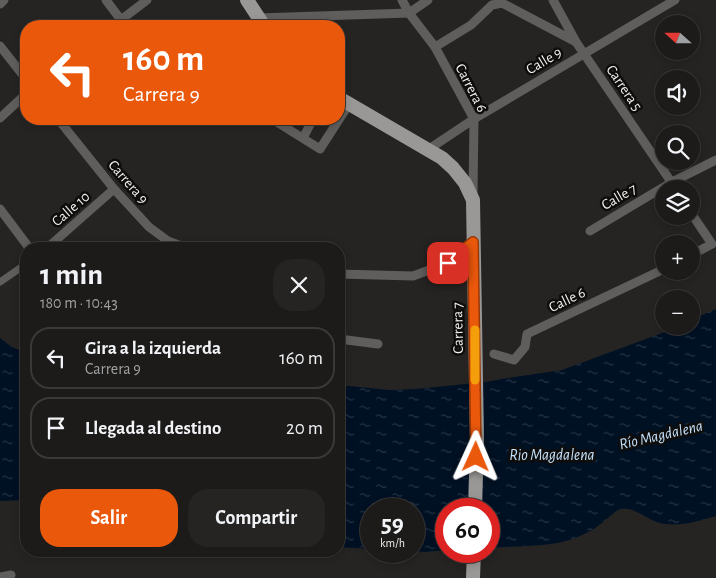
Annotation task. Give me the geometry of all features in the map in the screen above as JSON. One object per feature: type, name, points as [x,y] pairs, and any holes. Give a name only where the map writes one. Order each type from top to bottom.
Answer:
[{"type":"main road","points":[[247,0],[260,20]]},
{"type":"main road","name":"Carrera 7","points":[[345,102],[442,158],[465,183],[473,200],[477,440],[475,498]]},
{"type":"main road","points":[[473,578],[474,563]]},
{"type":"street","points":[[0,4],[4,0]]},
{"type":"street","points":[[106,0],[121,20],[147,0]]},
{"type":"street","name":"Carrera 6","points":[[402,0],[409,13],[435,47],[474,119],[473,200]]},
{"type":"street","points":[[294,20],[409,13],[428,0]]},
{"type":"street","name":"Carrera 5","points":[[553,0],[576,42],[670,180]]},
{"type":"street","name":"Calle 9","points":[[429,149],[474,119],[675,0]]},
{"type":"street","name":"Calle 9","points":[[435,47],[471,25],[492,5],[502,3],[576,42]]},
{"type":"street","points":[[0,46],[20,71]]},
{"type":"street","points":[[0,118],[20,100]]},
{"type":"street","name":"Carrera 9","points":[[63,125],[114,189],[149,227],[172,242]]},
{"type":"street","points":[[282,125],[320,149],[332,125]]},
{"type":"street","points":[[303,138],[310,125]]},
{"type":"street","name":"Calle 7","points":[[684,180],[716,160]]},
{"type":"street","name":"Calle 10","points":[[54,242],[114,189]]},
{"type":"street","name":"Calle 7","points":[[590,231],[655,196]]},
{"type":"street","points":[[0,209],[25,242]]},
{"type":"street","points":[[699,225],[712,244],[700,250]]},
{"type":"street","points":[[345,274],[413,276],[448,263],[473,242]]},
{"type":"street","points":[[1,281],[20,268]]},
{"type":"street","name":"Calle 6","points":[[494,354],[514,360],[525,347],[527,334],[655,273]]},
{"type":"street","points":[[345,340],[378,344]]},
{"type":"street","points":[[0,577],[11,575]]},
{"type":"lane","points":[[162,242],[165,239]]},
{"type":"water","name":"Rio Magdalena","points":[[716,309],[716,516],[685,524],[665,524],[624,509],[618,510],[590,531],[566,541],[541,545],[500,547],[500,498],[435,498],[435,551],[425,552],[425,498],[360,498],[360,548],[345,547],[345,386],[389,390],[416,389],[485,382],[562,370],[657,335],[700,335],[700,316]]},
{"type":"water","points":[[0,338],[20,350],[20,500],[0,501]]},
{"type":"slow traffic","points":[[475,330],[475,380]]},
{"type":"route","points":[[448,263],[473,242],[476,457]]},
{"type":"water label","name":"Río Magdalena","points":[[661,435]]}]
